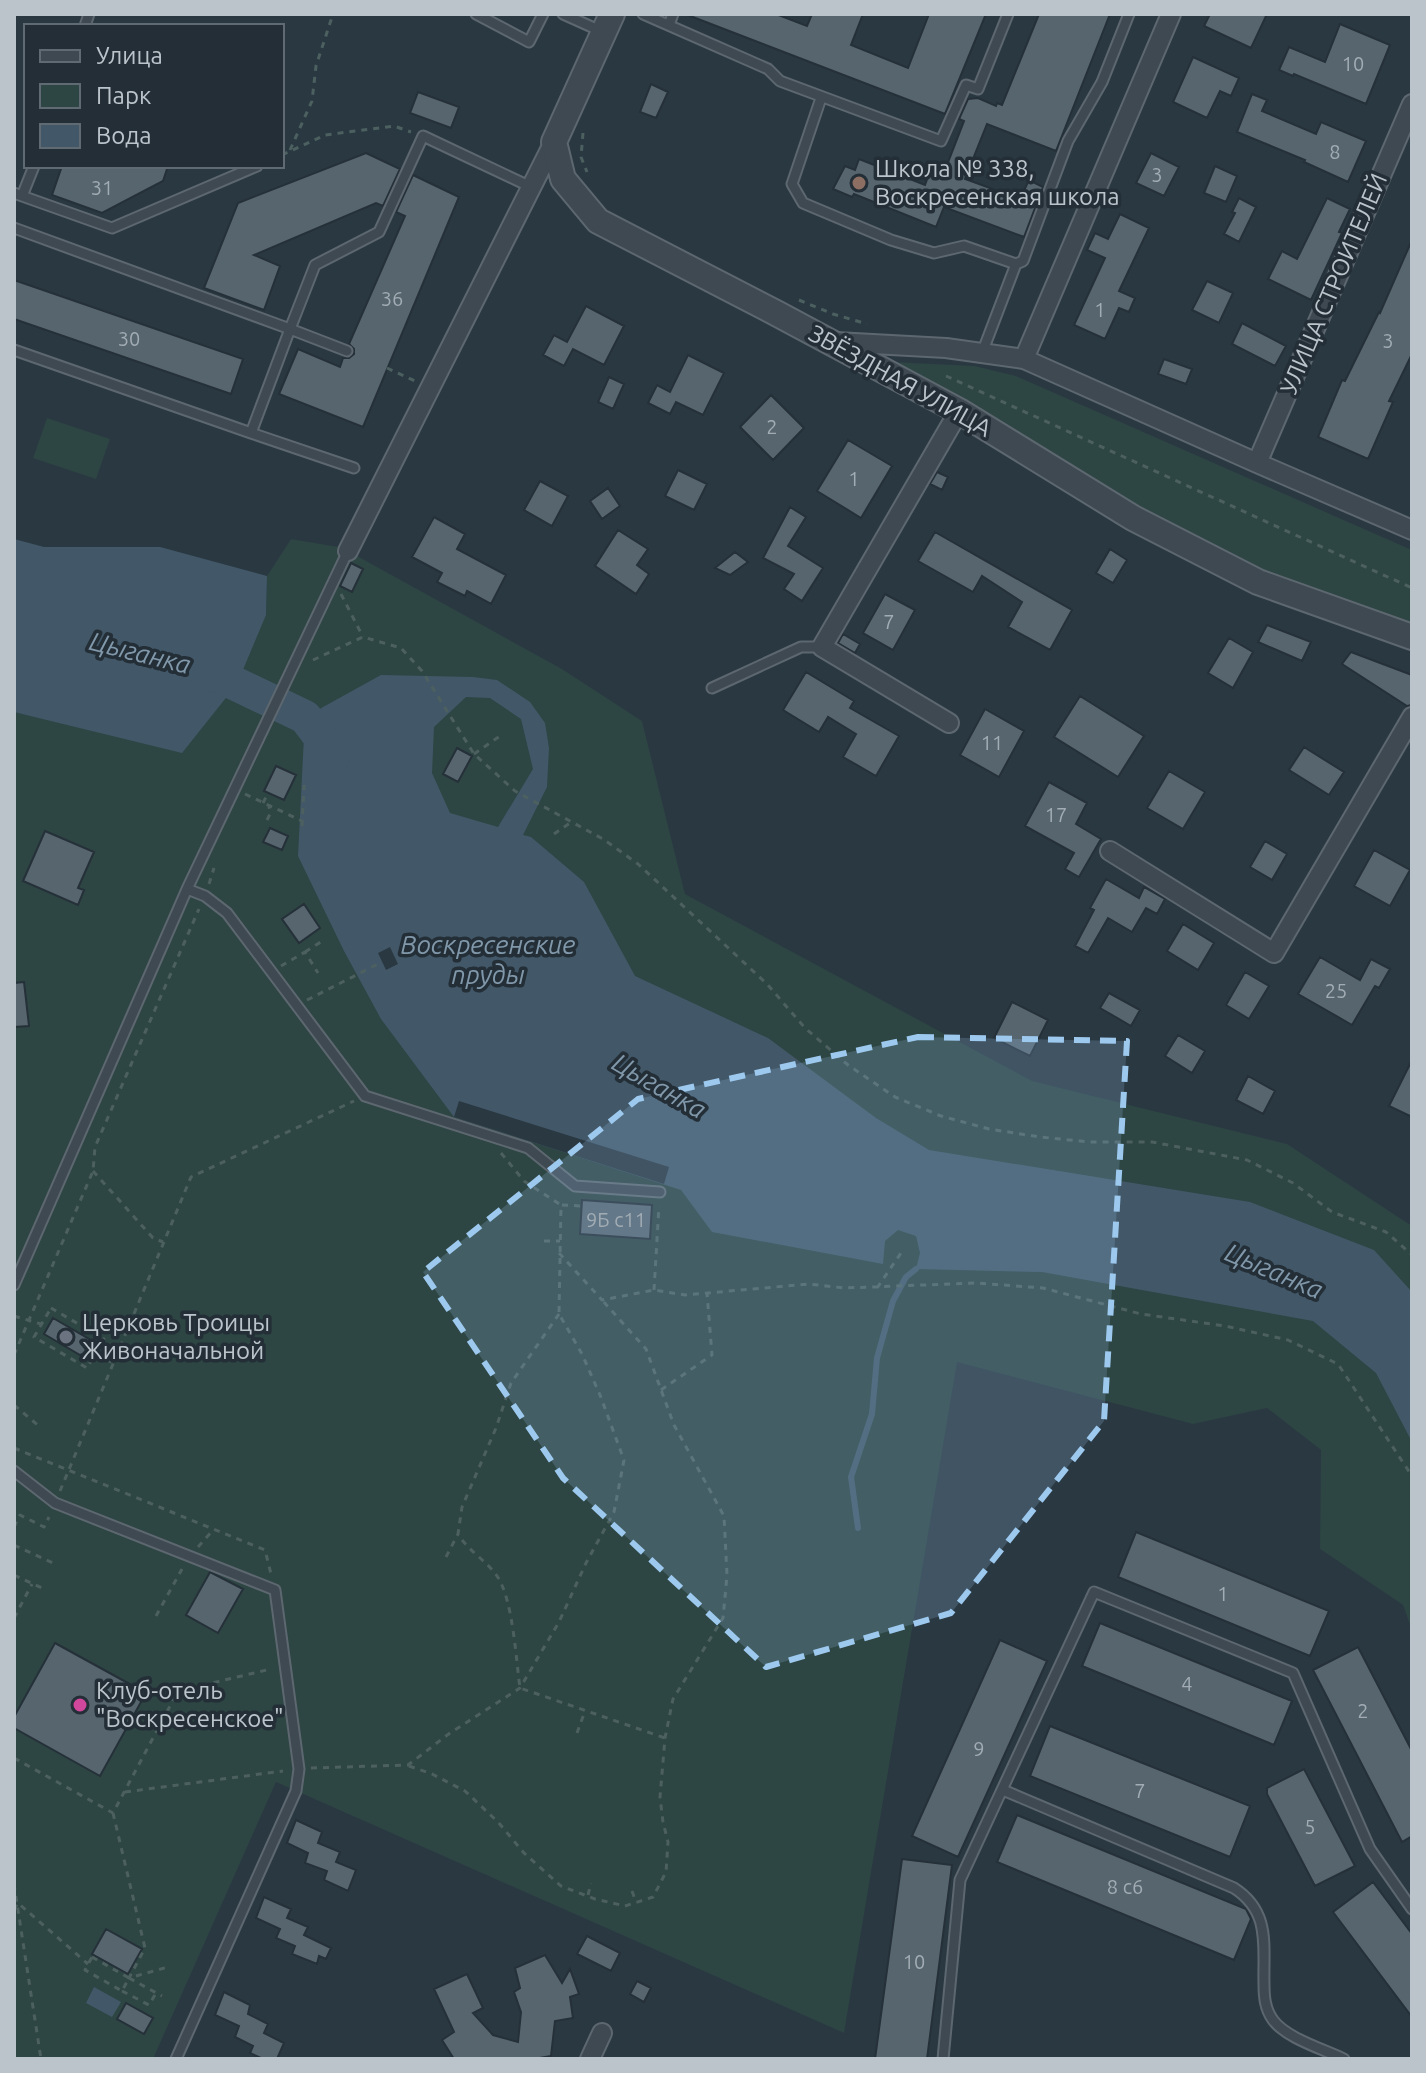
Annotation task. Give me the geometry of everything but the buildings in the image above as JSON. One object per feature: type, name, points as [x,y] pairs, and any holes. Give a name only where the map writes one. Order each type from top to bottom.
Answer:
[{"type":"street","points":[[1024,359],[1171,14]]},
{"type":"street","points":[[348,551],[554,142],[607,23]]},
{"type":"street","name":"УЛИЦА СТРОИТЕЛЕЙ","points":[[1257,463],[1412,104]]},
{"type":"street","name":"ЗВЁЗДНАЯ УЛИЦА","points":[[554,142],[563,179],[598,221],[959,411],[1133,518],[1258,582],[1412,637]]},
{"type":"street","points":[[831,342],[946,348],[1024,359],[1412,530]]},
{"type":"street","points":[[949,723],[822,647],[959,411]]},
{"type":"street","points":[[1110,851],[1274,953],[1409,729]]},
{"type":"street","points":[[590,2059],[602,2033]]},
{"type":"lane","points":[[476,14],[529,42],[543,14]]},
{"type":"lane","points":[[563,14],[607,23]]},
{"type":"lane","points":[[643,14],[768,69],[780,81],[941,141],[966,85],[978,89],[1008,14]]},
{"type":"lane","points":[[669,25],[673,14]]},
{"type":"lane","points":[[821,98],[792,184],[803,203],[891,240],[934,253],[964,246],[1016,264],[1023,261],[1068,141],[1102,82],[1129,14]]},
{"type":"lane","points":[[251,433],[315,265],[379,232],[423,136],[531,187]]},
{"type":"lane","points":[[33,168],[18,195],[112,228],[252,168]]},
{"type":"lane","points":[[14,228],[347,351]]},
{"type":"lane","points":[[982,353],[1016,264]]},
{"type":"lane","points":[[14,350],[354,468]]},
{"type":"lane","points":[[14,1285],[187,889],[348,551]]},
{"type":"lane","points":[[712,688],[801,647],[822,647]]},
{"type":"lane","points":[[187,889],[205,896],[227,913],[365,1096],[528,1148],[575,1186],[660,1192]]},
{"type":"lane","points":[[14,1471],[55,1503],[275,1590],[299,1769],[296,1791],[176,2059]]},
{"type":"lane","points":[[943,2059],[960,1880],[1094,1592],[1293,1673],[1370,1849],[1412,1909]]},
{"type":"lane","points":[[1003,1790],[1245,1895],[1254,1905],[1263,1930],[1264,1995],[1272,2018],[1290,2034],[1344,2059]]},
{"type":"path","points":[[289,152],[312,101],[316,66],[333,14]]},
{"type":"path","points":[[284,154],[325,135],[394,126],[423,136]]},
{"type":"path","points":[[583,132],[581,157],[592,184]]},
{"type":"path","points":[[792,296],[833,314],[871,325]]},
{"type":"path","points":[[387,368],[430,388]]},
{"type":"path","points":[[946,376],[1412,588]]},
{"type":"path","points":[[341,593],[363,637]]},
{"type":"path","points":[[313,649],[306,663],[363,637],[401,648],[422,671],[474,754],[515,791],[603,839],[638,864],[767,984],[805,1028],[848,1065],[895,1097],[941,1116],[989,1129],[1090,1142],[1152,1142],[1247,1160],[1293,1183],[1332,1212],[1386,1232],[1412,1255]]},
{"type":"path","points":[[474,754],[500,736]]},
{"type":"path","points":[[235,789],[302,824],[304,785]]},
{"type":"path","points":[[263,803],[268,793]]},
{"type":"path","points":[[267,820],[269,806]]},
{"type":"path","points":[[554,834],[570,823]]},
{"type":"path","points":[[14,1355],[93,1171],[95,1147],[205,896],[216,859]]},
{"type":"path","points":[[272,973],[324,940]]},
{"type":"path","points":[[305,952],[318,973]]},
{"type":"path","points":[[296,1005],[382,962]]},
{"type":"path","points":[[55,1503],[191,1177],[365,1096]]},
{"type":"path","points":[[486,1135],[524,1181],[561,1205],[582,1206]]},
{"type":"path","points":[[93,1171],[153,1238],[164,1243]]},
{"type":"path","points":[[654,1290],[660,1192]]},
{"type":"path","points":[[408,1765],[450,1733],[520,1688],[559,1622],[614,1512],[624,1460],[582,1354],[559,1314],[561,1205]]},
{"type":"path","points":[[544,1241],[560,1241]]},
{"type":"path","points":[[877,1288],[903,1250]]},
{"type":"path","points":[[125,1792],[299,1769],[408,1765],[465,1791],[498,1822],[524,1853],[561,1886],[625,1906],[653,1897],[666,1872],[668,1842],[660,1797],[665,1738],[673,1699],[723,1618],[727,1575],[724,1516],[674,1425],[646,1349],[559,1253]]},
{"type":"path","points":[[602,1300],[654,1290],[685,1295],[809,1284],[888,1288],[976,1283],[1043,1288],[1141,1314],[1225,1326],[1288,1340],[1338,1364],[1412,1476]]},
{"type":"path","points":[[661,1390],[712,1355],[707,1293]]},
{"type":"path","points":[[51,1308],[104,1339],[96,1353],[87,1368],[34,1337],[51,1308]]},
{"type":"path","points":[[446,1557],[458,1534],[462,1507],[496,1428],[511,1383],[559,1314]]},
{"type":"path","points":[[14,1316],[42,1325]]},
{"type":"path","points":[[96,1353],[113,1363]]},
{"type":"path","points":[[14,1405],[40,1427]]},
{"type":"path","points":[[14,1448],[265,1550],[275,1590]]},
{"type":"path","points":[[14,1527],[20,1515],[44,1527]]},
{"type":"path","points":[[156,1616],[190,1556],[214,1529]]},
{"type":"path","points":[[458,1534],[499,1579],[508,1605],[520,1688]]},
{"type":"path","points":[[14,1545],[53,1563]]},
{"type":"path","points":[[14,1575],[42,1588]]},
{"type":"path","points":[[14,1618],[32,1584]]},
{"type":"path","points":[[122,1991],[145,1948],[113,1813],[178,1691],[286,1665]]},
{"type":"path","points":[[520,1688],[665,1738]]},
{"type":"path","points":[[577,1733],[585,1711]]},
{"type":"path","points":[[14,1758],[113,1813]]},
{"type":"path","points":[[587,1896],[591,1883]]},
{"type":"path","points":[[14,1884],[41,2059]]},
{"type":"path","points":[[632,1891],[636,1902]]},
{"type":"path","points":[[18,1903],[88,1964]]},
{"type":"path","points":[[14,1910],[18,1903]]},
{"type":"path","points":[[156,1993],[149,2005],[85,1970],[92,1957],[162,1996]]},
{"type":"path","points":[[129,1978],[168,1967]]},
{"type":"highlighted area","points":[[918,1037],[1127,1041],[1104,1421],[951,1613],[766,1667],[563,1478],[423,1272],[638,1099]]},
{"type":"green space","points":[[892,362],[975,366],[1016,376],[1412,550],[1412,632],[1202,548]]},
{"type":"green space","points":[[47,418],[110,439],[96,479],[33,458]]},
{"type":"green space","name":"Клуб-отель \"Воскресенское\"","points":[[291,539],[348,551],[562,669],[642,721],[685,894],[1032,1081],[1287,1144],[1412,1226],[1412,1630],[1403,1605],[1320,1549],[1321,1450],[1267,1408],[1193,1424],[957,1362],[844,2033],[276,1782],[153,2059],[14,2059],[14,712],[89,729],[266,615],[267,576]]},
{"type":"water","points":[[14,539],[44,547],[160,547],[267,576],[266,615],[237,684],[182,753],[14,712]]},
{"type":"water","name":"Воскресенские пруды","points":[[381,675],[497,680],[530,702],[545,723],[549,748],[547,787],[523,835],[531,837],[584,882],[635,976],[768,1038],[876,1118],[929,1150],[1250,1202],[1374,1250],[1412,1292],[1412,1442],[1376,1373],[1313,1321],[1042,1272],[916,1269],[920,1253],[916,1236],[898,1230],[885,1241],[883,1264],[712,1232],[681,1190],[454,1117],[381,1019],[298,856],[305,717]],"holes":[[[466,697],[490,698],[521,719],[533,769],[498,827],[450,813],[432,773],[434,727]]]},
{"type":"water","points":[[94,1987],[121,2002],[112,2017],[86,2003]]},
{"type":"pier","points":[[390,947],[398,964],[386,970],[378,953]]},
{"type":"pier","points":[[459,1101],[669,1167],[664,1184],[454,1117]]},
{"type":"waterway","name":"Цыганка","points":[[194,664],[305,717],[334,755]]},
{"type":"waterway","points":[[858,1528],[851,1477],[872,1414],[877,1358],[893,1301],[906,1277],[916,1269]]},
{"type":"place","name":"Школа № 338, Воскресенская школа","points":[[859,183]]},
{"type":"place","name":"Церковь Троицы Живоначальной","points":[[66,1337]]},
{"type":"place","name":"Клуб-отель \"Воскресенское\"","points":[[80,1705]]}]
